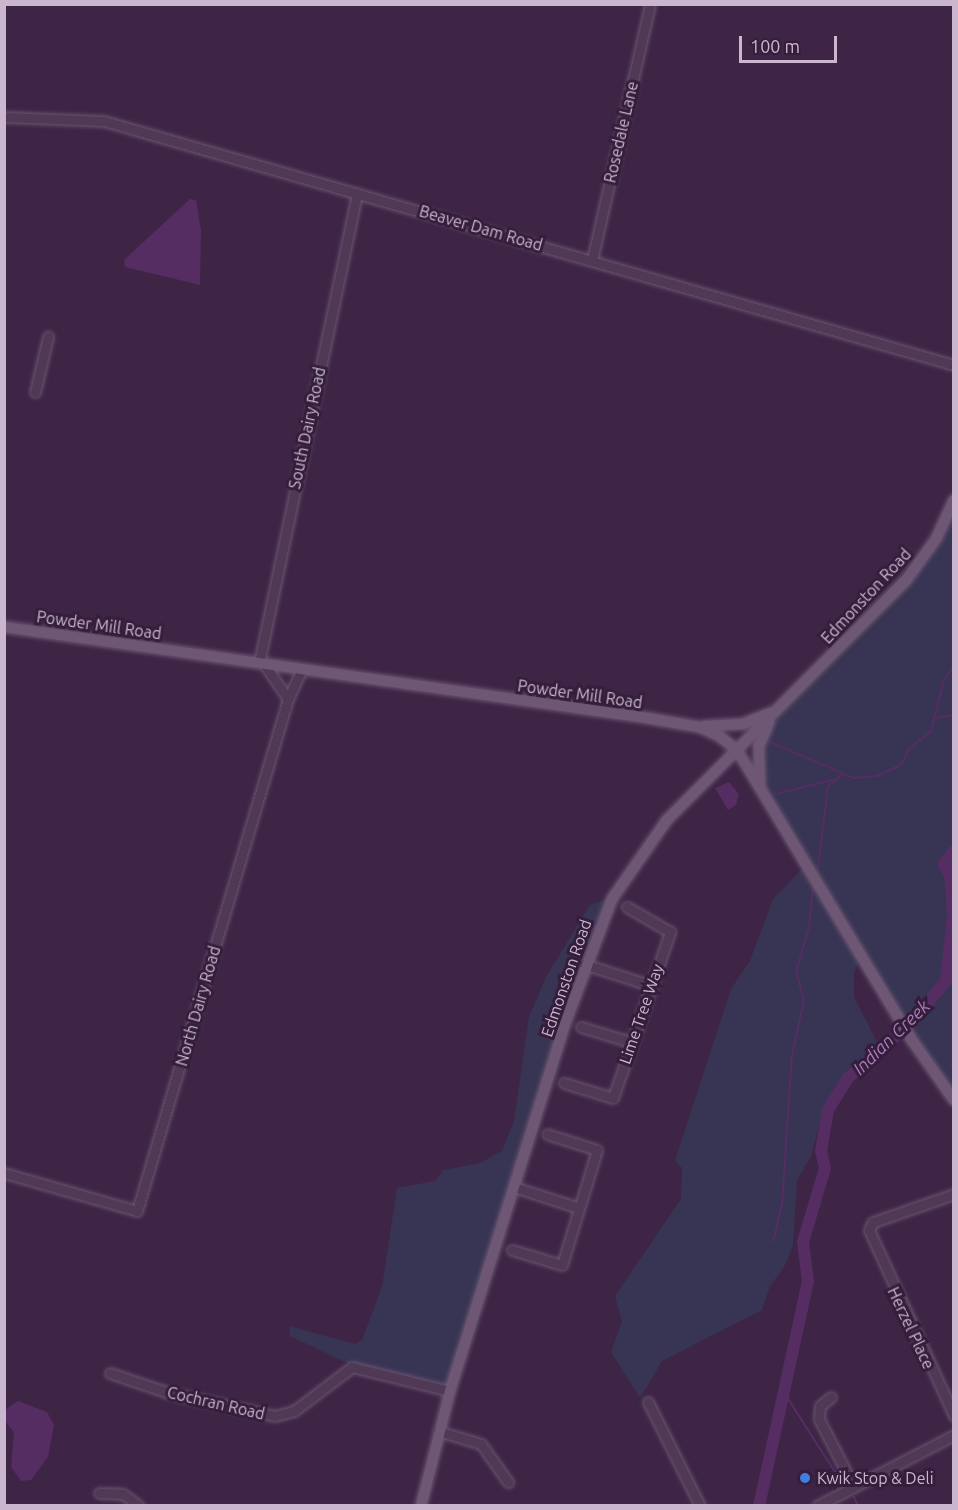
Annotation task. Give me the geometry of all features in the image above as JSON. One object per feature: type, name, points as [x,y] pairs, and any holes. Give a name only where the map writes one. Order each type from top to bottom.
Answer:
[{"type":"main road","name":"Edmonston Road","points":[[421,1506],[438,1431],[450,1391],[584,964],[612,899],[638,857],[667,820],[915,569],[954,500]]},
{"type":"main road","name":"Powder Mill Road","points":[[4,627],[692,726],[719,736],[737,750],[911,1039],[954,1100]]},
{"type":"main road","points":[[692,726],[743,724],[776,710]]},
{"type":"main road","points":[[761,788],[759,746],[776,710]]},
{"type":"street","name":"Rosedale Lane","points":[[592,260],[650,4]]},
{"type":"street","name":"Beaver Dam Road","points":[[4,117],[104,121],[954,364]]},
{"type":"street","name":"South Dairy Road","points":[[261,663],[357,193]]},
{"type":"street","points":[[35,392],[48,337]]},
{"type":"street","points":[[261,663],[288,699]]},
{"type":"street","name":"North Dairy Road","points":[[4,1173],[137,1211],[288,699],[302,669]]},
{"type":"street","name":"Lime Tree Way","points":[[564,1083],[613,1098],[649,985],[670,932],[627,907]]},
{"type":"street","points":[[584,964],[649,985]]},
{"type":"street","points":[[581,1027],[631,1042]]},
{"type":"street","points":[[512,1250],[562,1265],[597,1150],[547,1134]]},
{"type":"street","points":[[514,1187],[579,1208]]},
{"type":"street","name":"Herzel Place","points":[[954,1194],[873,1222],[869,1239],[954,1416]]},
{"type":"street","name":"Cochran Road","points":[[110,1374],[176,1395],[278,1416],[294,1412],[352,1367],[450,1391]]},
{"type":"street","points":[[831,1397],[820,1406],[819,1419],[854,1487]]},
{"type":"street","points":[[648,1402],[700,1506]]},
{"type":"street","points":[[438,1431],[480,1444],[508,1482]]},
{"type":"street","points":[[817,1506],[954,1435]]},
{"type":"street","points":[[99,1493],[123,1494],[139,1506]]},
{"type":"shaded area","points":[[190,199],[196,200],[201,231],[200,285],[125,267],[124,260]]},
{"type":"shaded area","points":[[953,500],[953,1100],[862,954],[854,973],[854,997],[877,1042],[835,1087],[823,1112],[811,1156],[797,1180],[793,1246],[784,1267],[770,1286],[762,1310],[662,1361],[640,1398],[611,1352],[622,1322],[615,1296],[681,1199],[682,1168],[675,1161],[731,989],[750,961],[773,899],[807,864],[761,788],[757,756],[776,710],[914,569]]},
{"type":"shaded area","points":[[729,782],[739,794],[736,805],[728,810],[715,788]]},
{"type":"shaded area","points":[[614,896],[598,927],[450,1391],[356,1367],[290,1336],[289,1326],[355,1344],[362,1340],[382,1287],[397,1188],[435,1181],[444,1170],[480,1163],[502,1151],[514,1121],[529,1017],[546,977],[590,905]]},
{"type":"shaded area","points":[[18,1401],[47,1412],[54,1425],[48,1457],[31,1480],[21,1481],[11,1467],[14,1432],[5,1421],[5,1410]]},
{"type":"building","name":"Kwik Stop & Deli","points":[[802,1472],[808,1472],[812,1479],[808,1486],[802,1486],[798,1482],[798,1476]]},
{"type":"waterway","points":[[765,740],[854,778],[877,776],[901,765],[909,749],[931,731],[944,680],[954,666]]},
{"type":"waterway","points":[[937,718],[954,715]]},
{"type":"waterway","points":[[818,868],[828,786],[843,774]]},
{"type":"waterway","points":[[776,794],[832,780]]},
{"type":"waterway","name":"Indian Creek","points":[[759,1506],[808,1282],[803,1242],[825,1168],[821,1151],[828,1110],[848,1078],[912,1022],[946,981],[953,915],[950,876],[944,864],[954,851]]},
{"type":"waterway","points":[[773,1242],[782,1204],[792,1055],[804,1001],[796,972],[809,927],[813,888]]},
{"type":"waterway","points":[[785,1394],[842,1483]]},
{"type":"waterway","points":[[854,1497],[858,1506]]},
{"type":"place","name":"Kwik Stop & Deli","points":[[805,1478]]}]
